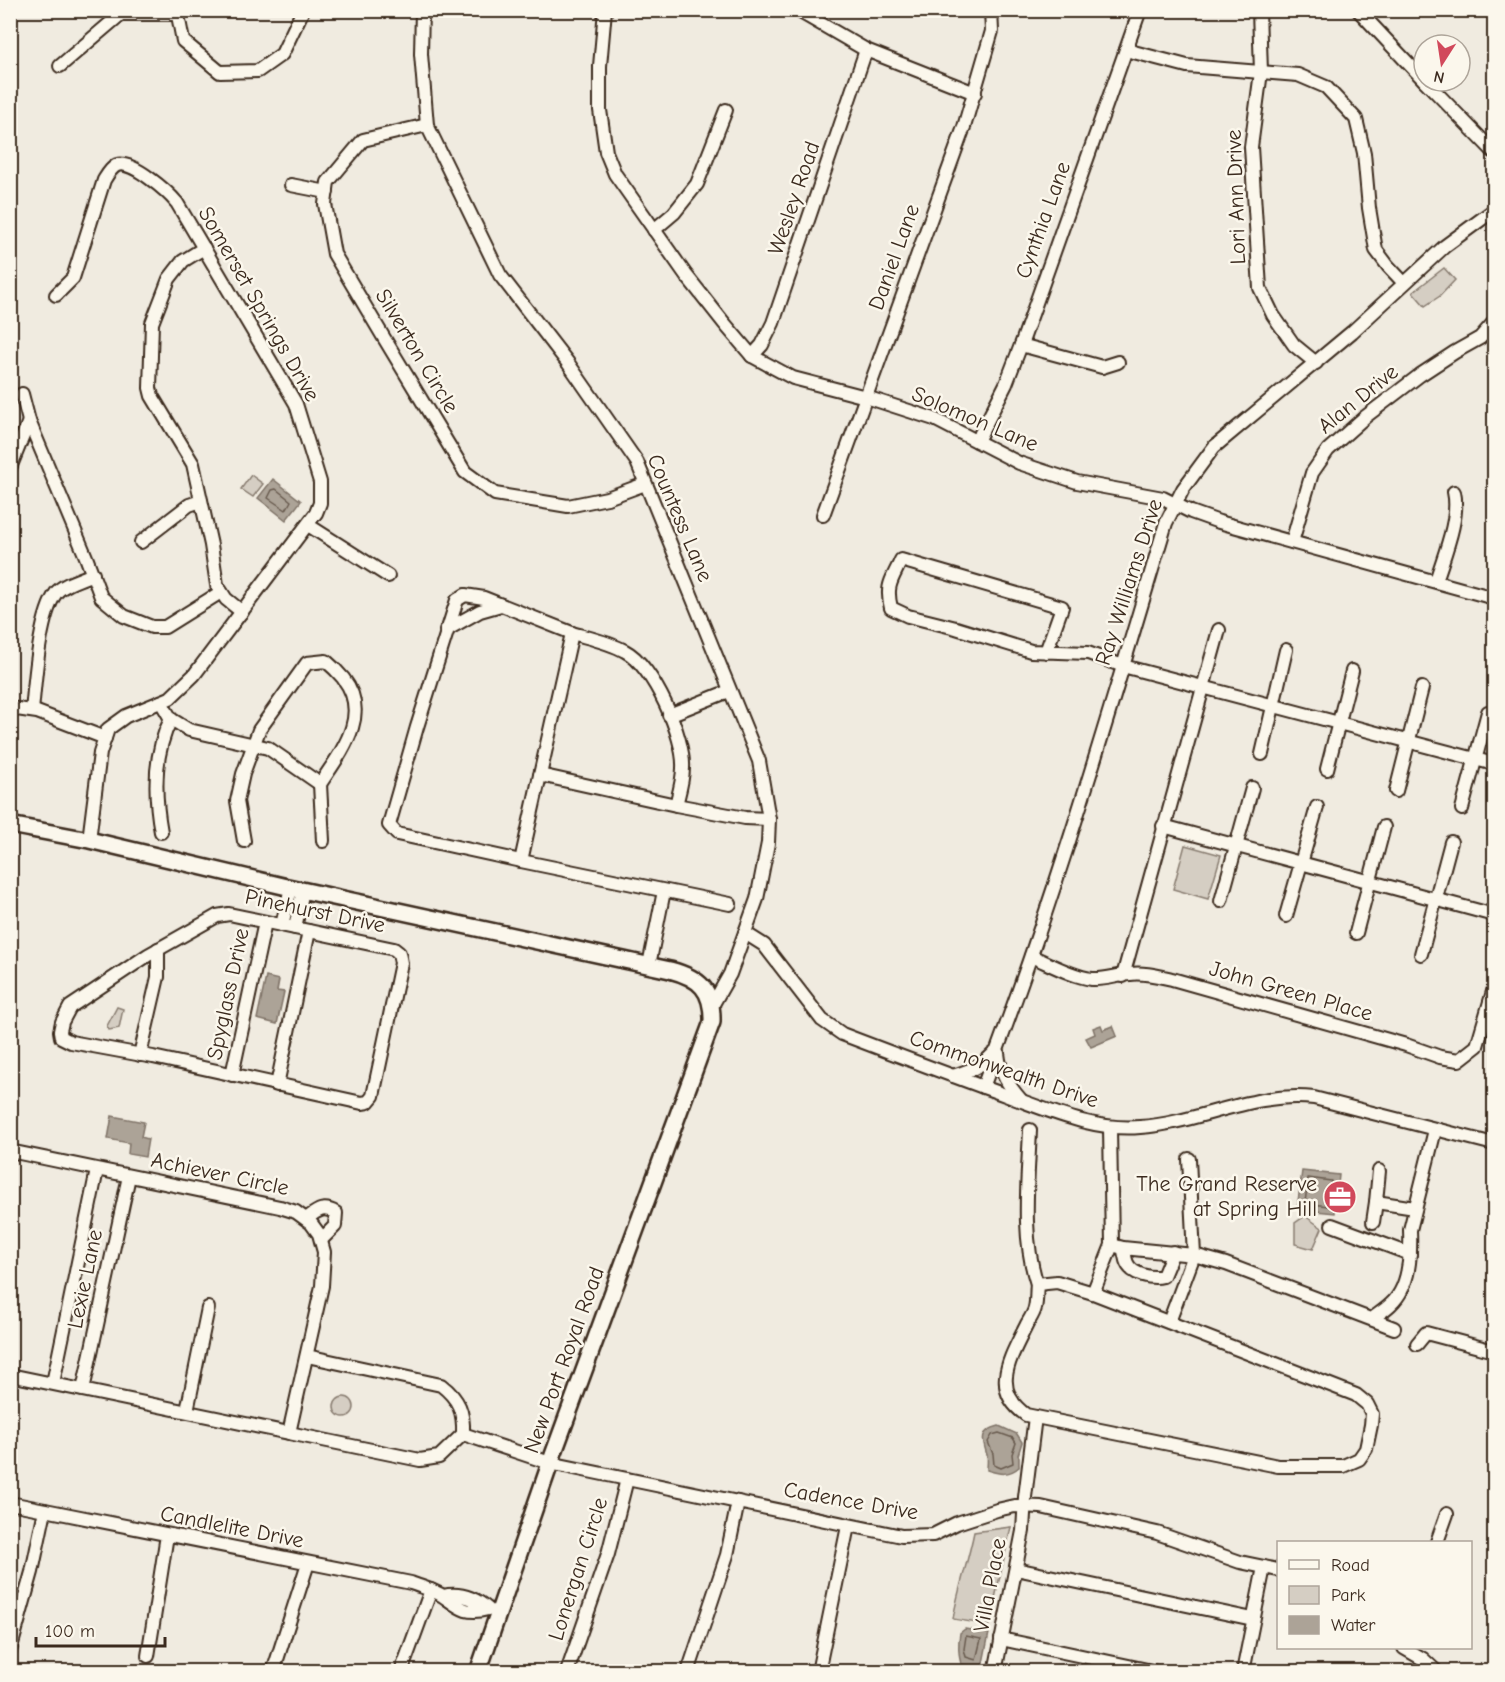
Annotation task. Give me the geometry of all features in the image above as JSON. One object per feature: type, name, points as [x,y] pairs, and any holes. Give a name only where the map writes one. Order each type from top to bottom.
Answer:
[{"type":"main road","points":[[10,825],[89,840],[297,889],[670,970],[692,978],[704,987],[713,1004]]},
{"type":"main road","name":"New Port Royal Road","points":[[478,1671],[493,1611],[550,1463],[712,1022],[713,1004]]},
{"type":"street","points":[[60,66],[121,14],[177,12],[183,41],[220,72],[258,71],[282,54],[303,10]]},
{"type":"street","name":"Countess Lane","points":[[422,10],[421,54],[427,124],[500,275],[568,363],[636,462],[759,761],[769,819],[768,843],[757,899],[730,974],[713,1004]]},
{"type":"street","name":"Solomon Lane","points":[[605,10],[600,66],[600,110],[606,152],[615,174],[717,315],[752,356],[793,378],[866,397],[934,419],[1019,463],[1077,482],[1163,498],[1191,512],[1219,522],[1494,598]]},
{"type":"street","points":[[797,10],[866,51],[975,93]]},
{"type":"street","name":"Daniel Lane","points":[[823,515],[975,93],[992,31],[991,10]]},
{"type":"street","name":"Cynthia Lane","points":[[977,441],[1002,393],[1021,345],[1140,10]]},
{"type":"street","name":"Lori Ann Drive","points":[[1259,10],[1261,72],[1251,147],[1260,288],[1273,315],[1293,345],[1316,363]]},
{"type":"street","points":[[1358,10],[1412,68]]},
{"type":"street","points":[[1126,50],[1187,66],[1298,75],[1326,87],[1356,119],[1364,153],[1376,250],[1404,283]]},
{"type":"street","name":"Wesley Road","points":[[752,356],[762,345],[773,323],[866,51]]},
{"type":"street","points":[[1436,93],[1490,148]]},
{"type":"street","points":[[654,230],[674,213],[697,184],[726,110]]},
{"type":"street","points":[[291,184],[327,192],[328,182],[363,140],[427,124]]},
{"type":"street","name":"Somerset Springs Drive","points":[[56,295],[73,278],[104,180],[117,165],[129,165],[168,192],[177,202],[296,404],[320,482],[320,503],[316,513],[194,675],[170,698],[116,722],[108,729],[105,738]]},
{"type":"street","name":"Silverton Circle","points":[[327,192],[325,204],[334,254],[465,472],[495,494],[568,506],[607,498],[645,484]]},
{"type":"street","name":"Ray Williams Drive","points":[[983,1087],[1072,833],[1166,524],[1175,503],[1194,472],[1214,447],[1316,363],[1445,246],[1494,210]]},
{"type":"street","points":[[204,248],[183,261],[169,279],[152,322],[150,388],[152,396],[191,458],[218,585],[226,599],[242,612]]},
{"type":"street","name":"Alan Drive","points":[[1292,542],[1312,473],[1328,450],[1365,417],[1411,382],[1480,338],[1494,322]]},
{"type":"street","points":[[1021,345],[1102,367],[1118,362]]},
{"type":"street","points":[[22,394],[29,421],[101,597],[124,616],[153,627],[165,627],[221,592]]},
{"type":"street","points":[[10,468],[29,421]]},
{"type":"street","points":[[1436,581],[1456,514],[1454,492]]},
{"type":"street","points":[[141,542],[189,505],[201,501]]},
{"type":"street","points":[[308,525],[388,576]]},
{"type":"street","points":[[1046,652],[1062,607],[901,560],[891,576],[889,592],[891,608],[908,616],[1031,651],[1046,652],[1088,653],[1123,666],[1494,764]]},
{"type":"street","points":[[32,711],[41,637],[55,594],[61,588],[93,574]]},
{"type":"street","points":[[676,805],[683,769],[682,753],[669,715],[651,676],[640,662],[626,651],[572,633],[484,598],[465,595],[457,600],[446,630],[389,825],[397,834],[730,904]]},
{"type":"street","points":[[446,630],[480,611],[501,605]]},
{"type":"street","points":[[1123,975],[1219,630]]},
{"type":"street","points":[[521,861],[572,633]]},
{"type":"street","points":[[1262,754],[1286,650]]},
{"type":"street","points":[[244,841],[237,801],[243,774],[259,730],[307,663],[326,661],[344,679],[354,701],[356,715],[346,746],[320,784],[323,841]]},
{"type":"street","points":[[1327,769],[1352,671]]},
{"type":"street","points":[[1396,791],[1422,688]]},
{"type":"street","points":[[669,715],[729,691]]},
{"type":"street","points":[[161,702],[171,719],[189,730],[268,748],[320,784]]},
{"type":"street","points":[[10,708],[32,711],[105,738],[100,753],[89,840]]},
{"type":"street","points":[[1462,808],[1488,712]]},
{"type":"street","points":[[161,832],[155,802],[157,763],[163,733],[171,719]]},
{"type":"street","points":[[540,775],[676,805],[745,818],[769,819]]},
{"type":"street","points":[[1221,901],[1252,788]]},
{"type":"street","points":[[1286,916],[1317,807]]},
{"type":"street","points":[[1163,826],[1494,915]]},
{"type":"street","points":[[1356,933],[1384,827]]},
{"type":"street","points":[[1421,954],[1451,842]]},
{"type":"street","points":[[288,927],[297,889]]},
{"type":"street","points":[[649,965],[664,891]]},
{"type":"street","name":"Pinehurst Drive","points":[[229,914],[265,922],[394,949],[399,953],[401,963],[373,1096],[368,1102],[362,1103],[71,1042],[62,1036],[60,1031],[62,1022],[70,1007],[159,949],[217,916],[229,914]]},
{"type":"street","name":"Spyglass Drive","points":[[232,1075],[265,922]]},
{"type":"street","points":[[277,1085],[309,931]]},
{"type":"street","name":"Commonwealth Drive","points":[[745,933],[764,945],[822,1020],[842,1034],[1055,1113],[1110,1128],[1141,1127],[1261,1099],[1297,1096],[1323,1100],[1494,1144]]},
{"type":"street","points":[[140,1055],[158,977],[159,949]]},
{"type":"street","name":"John Green Place","points":[[1030,956],[1093,979],[1150,974],[1172,979],[1406,1045],[1440,1057],[1458,1060],[1477,1046],[1494,988]]},
{"type":"street","points":[[953,1076],[971,1071],[986,1062],[998,1048]]},
{"type":"street","points":[[998,1048],[1000,1066],[1007,1084],[1023,1101]]},
{"type":"street","points":[[1110,1128],[1117,1247],[1128,1266],[1135,1271],[1156,1278],[1163,1276],[1173,1252]]},
{"type":"street","points":[[1030,1130],[1027,1206],[1030,1265],[1037,1284],[1035,1308],[1009,1361],[1005,1378],[1008,1395],[1016,1408],[1026,1415],[1035,1417],[1278,1466],[1343,1466],[1359,1459],[1366,1449],[1372,1414],[1367,1404],[1356,1395],[1093,1293],[1057,1282],[1037,1284]]},
{"type":"street","points":[[1372,1319],[1393,1303],[1406,1275],[1414,1208],[1435,1130]]},
{"type":"street","name":"Achiever Circle","points":[[10,1151],[280,1207],[296,1212],[312,1223],[321,1240]]},
{"type":"street","points":[[1169,1323],[1194,1255],[1189,1159]]},
{"type":"street","name":"Lexie Lane","points":[[53,1383],[97,1170]]},
{"type":"street","points":[[1373,1222],[1379,1171]]},
{"type":"street","name":"Lexie Lane","points":[[82,1390],[129,1176]]},
{"type":"street","points":[[1376,1202],[1414,1208]]},
{"type":"street","points":[[290,1433],[322,1286],[324,1252],[321,1240],[335,1226],[336,1213],[327,1208],[322,1209],[306,1219]]},
{"type":"street","points":[[1332,1225],[1410,1254]]},
{"type":"street","points":[[1117,1247],[1194,1255],[1226,1264],[1394,1328]]},
{"type":"street","points":[[1093,1293],[1117,1247]]},
{"type":"street","points":[[187,1411],[208,1308]]},
{"type":"street","points":[[1417,1344],[1426,1333],[1494,1351]]},
{"type":"street","points":[[10,1375],[420,1461],[439,1457],[463,1434],[462,1410],[456,1399],[441,1385],[307,1356]]},
{"type":"street","name":"Villa Place","points":[[995,1671],[1016,1569],[1035,1417]]},
{"type":"street","points":[[463,1434],[550,1463]]},
{"type":"street","name":"Cadence Drive","points":[[550,1463],[902,1536],[933,1535],[957,1523],[997,1510],[1025,1506],[1041,1507],[1157,1533],[1240,1562],[1277,1570]]},
{"type":"street","name":"Lonergan Circle","points":[[567,1671],[608,1554],[627,1479]]},
{"type":"street","points":[[688,1671],[727,1555],[738,1502]]},
{"type":"street","name":"Candlelite Drive","points":[[10,1503],[411,1583],[443,1596],[452,1605],[475,1612],[493,1611]]},
{"type":"street","points":[[10,1651],[32,1572],[45,1510]]},
{"type":"street","points":[[1437,1541],[1447,1514]]},
{"type":"street","points":[[818,1671],[848,1526]]},
{"type":"street","points":[[148,1656],[168,1535]]},
{"type":"street","points":[[273,1671],[308,1563]]},
{"type":"street","points":[[1243,1671],[1264,1567]]},
{"type":"street","points":[[1016,1569],[1254,1619]]},
{"type":"street","points":[[401,1671],[431,1590]]},
{"type":"street","points":[[1001,1639],[1157,1671]]},
{"type":"street","points":[[1407,1649],[1437,1671]]},
{"type":"green space","points":[[1444,268],[1455,280],[1440,296],[1425,306],[1413,292]]},
{"type":"green space","points":[[251,475],[263,484],[253,497],[241,489]]},
{"type":"green space","points":[[1185,845],[1221,855],[1208,899],[1173,889]]},
{"type":"green space","points":[[117,1007],[123,1009],[119,1028],[109,1030],[107,1026]]},
{"type":"green space","points":[[1305,1216],[1322,1228],[1313,1249],[1295,1244],[1295,1223]]},
{"type":"green space","points":[[344,1397],[351,1400],[354,1407],[351,1414],[344,1417],[337,1414],[334,1407],[337,1400]]},
{"type":"green space","points":[[1011,1527],[989,1625],[953,1619],[974,1532]]},
{"type":"water","points":[[273,479],[301,501],[286,520],[258,498]]},
{"type":"water","points":[[266,977],[279,980],[277,991],[284,992],[277,1024],[257,1019]]},
{"type":"water","points":[[1101,1025],[1103,1030],[1113,1026],[1117,1036],[1091,1047],[1086,1038],[1095,1034],[1093,1028]]},
{"type":"water","points":[[112,1116],[144,1122],[141,1137],[148,1139],[145,1157],[128,1154],[129,1143],[108,1139]]},
{"type":"water","points":[[1302,1171],[1339,1175],[1335,1213],[1297,1209]]},
{"type":"water","points":[[999,1426],[1017,1434],[1022,1442],[1018,1455],[1019,1467],[1008,1473],[987,1470],[984,1436],[988,1430]]},
{"type":"water","points":[[965,1629],[989,1633],[982,1668],[961,1664],[959,1641],[960,1633]]},
{"type":"place","name":"The Grand Reserve at Spring Hill","points":[[1340,1197]]}]
